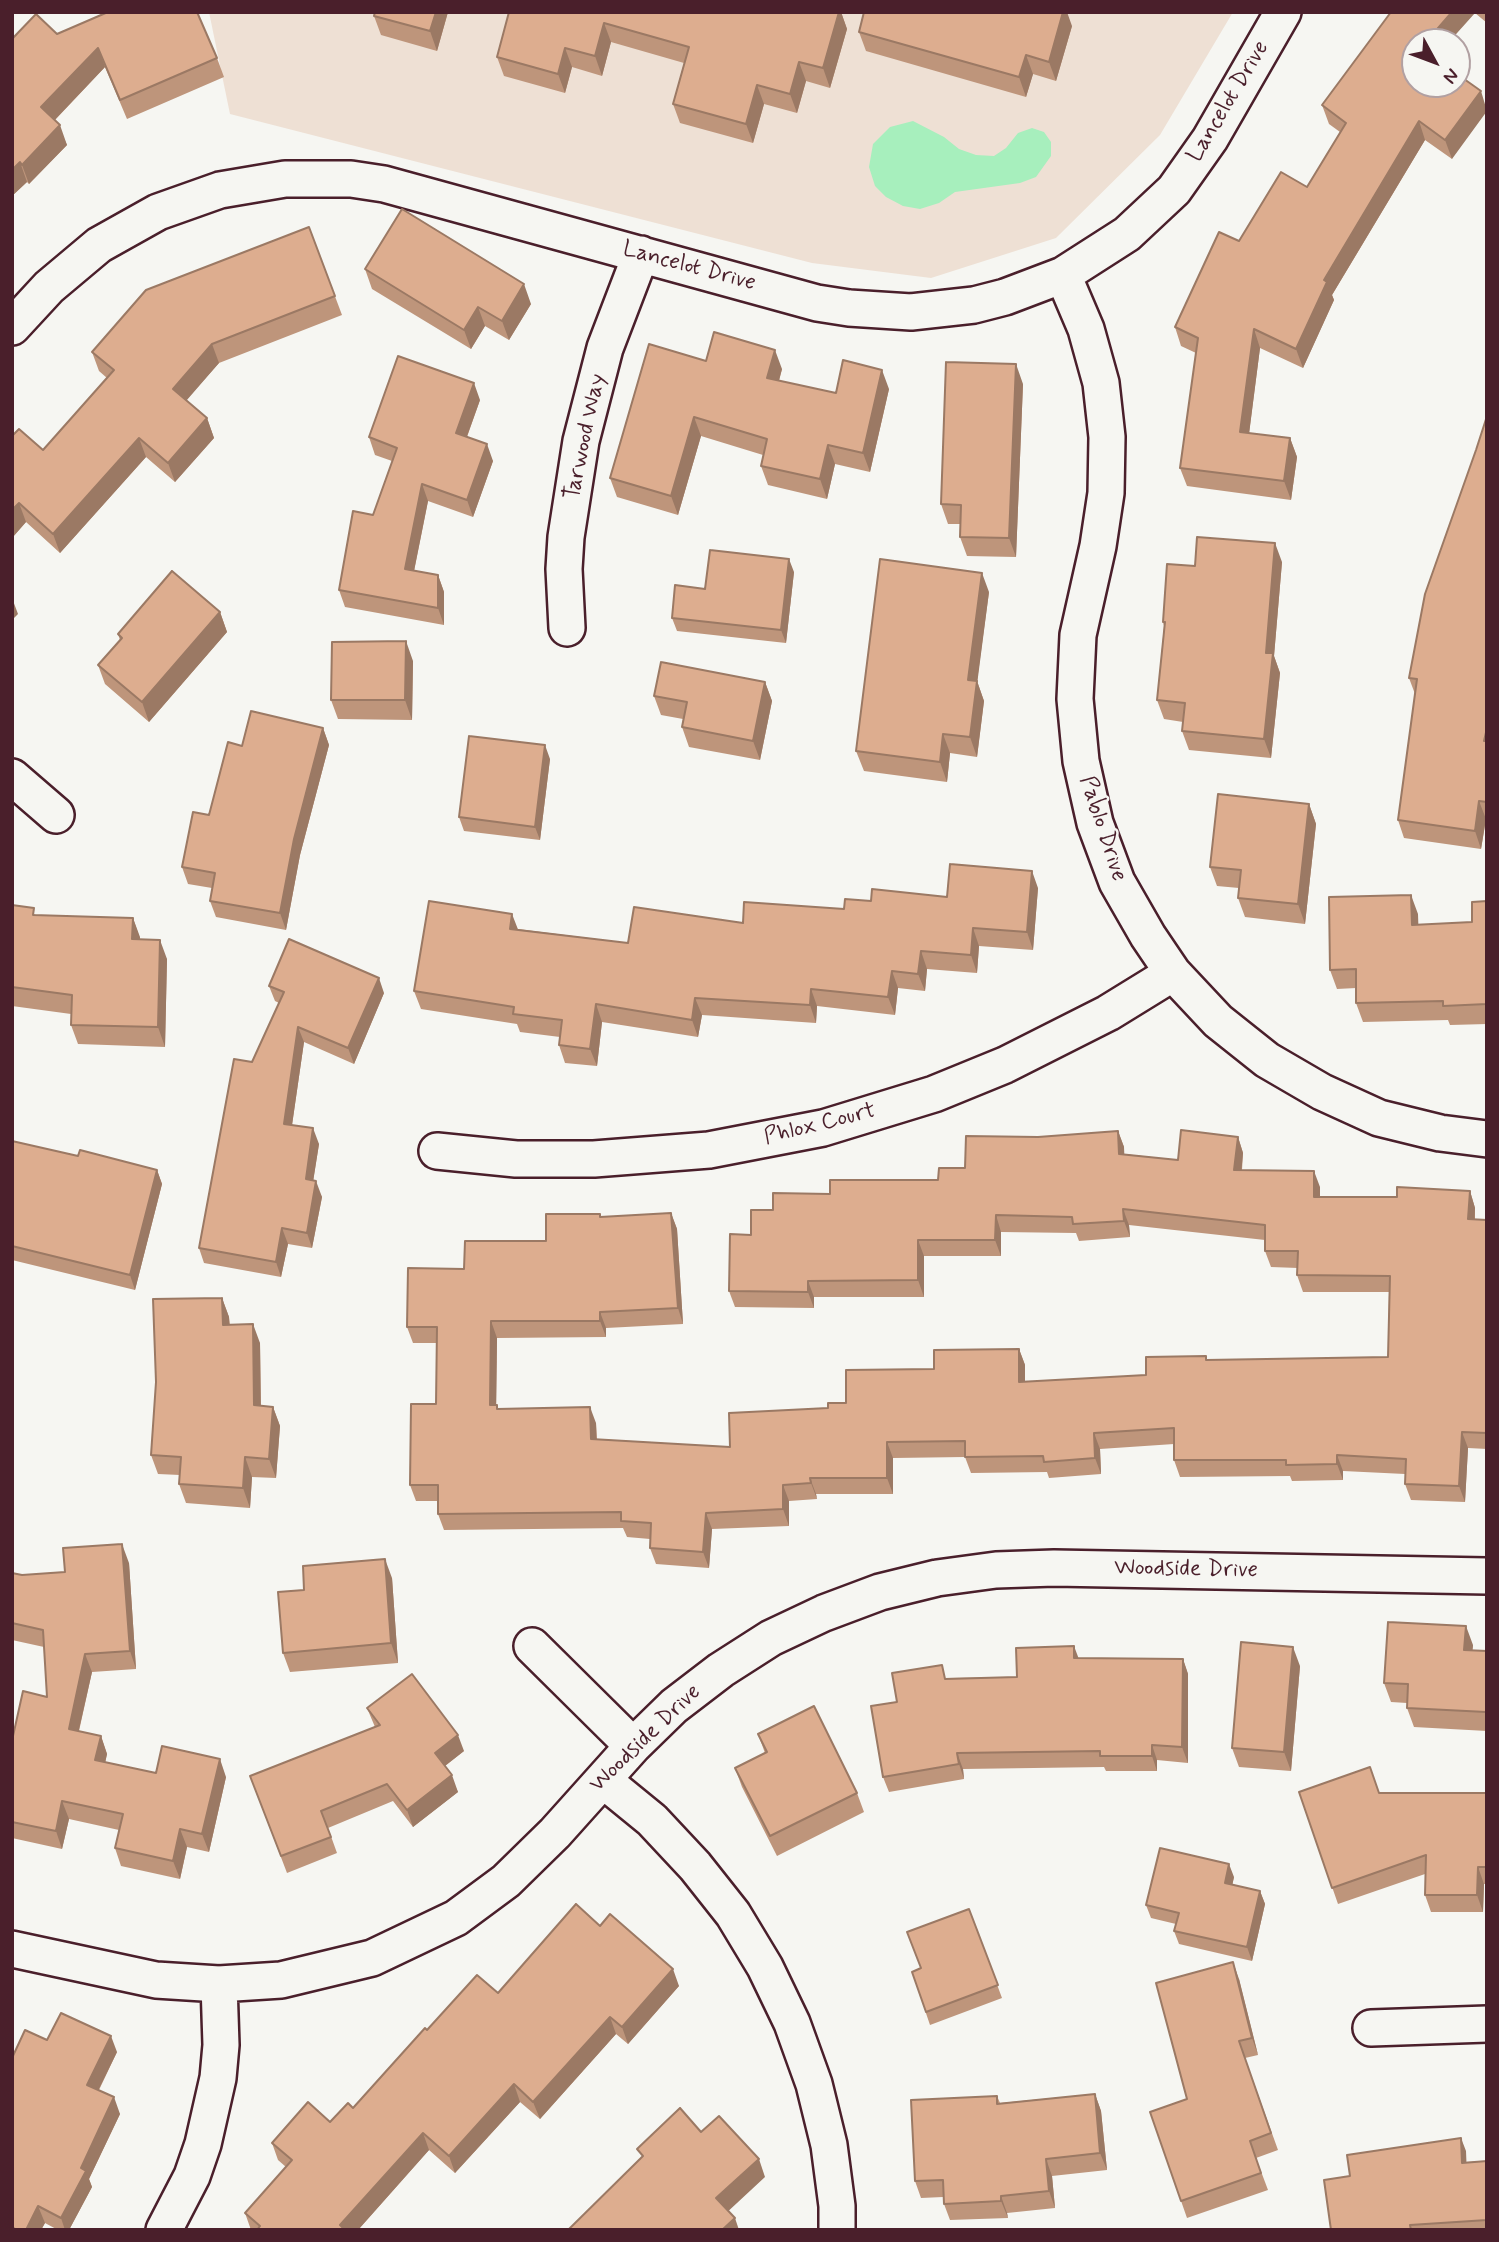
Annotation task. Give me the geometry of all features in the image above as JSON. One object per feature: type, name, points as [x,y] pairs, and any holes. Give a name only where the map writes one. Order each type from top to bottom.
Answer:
[{"type":"street","name":"Lancelot Drive","points":[[12,327],[49,287],[99,245],[158,212],[220,190],[285,179],[351,180],[384,184],[817,303],[912,312],[974,305],[1005,297],[1063,275],[1128,234],[1174,190],[1210,139],[1283,12]]},
{"type":"street","name":"Tarwood Way","points":[[567,628],[564,569],[566,537],[581,441],[606,348],[641,254]]},
{"type":"street","name":"Pablo Drive","points":[[1063,275],[1086,330],[1101,383],[1107,437],[1106,493],[1078,635],[1075,699],[1081,761],[1095,823],[1117,882],[1148,936],[1174,973],[1218,1021],[1267,1060],[1322,1092],[1379,1118],[1440,1133],[1487,1139]]},
{"type":"street","points":[[12,777],[56,815]]},
{"type":"street","name":"Phlox Court","points":[[437,1150],[516,1159],[594,1159],[709,1150],[823,1128],[934,1094],[1006,1065],[1108,1013],[1174,973]]},
{"type":"street","name":"Woodside Drive","points":[[12,1949],[156,1980],[219,1984],[281,1980],[372,1958],[456,1918],[506,1881],[555,1833],[633,1746],[674,1706],[721,1670],[771,1638],[824,1613],[880,1592],[937,1578],[996,1570],[1054,1568],[1487,1576]]},
{"type":"street","points":[[531,1646],[633,1746]]},
{"type":"street","points":[[603,1780],[652,1821],[695,1866],[733,1914],[765,1967],[792,2023],[814,2084],[829,2145],[837,2206],[837,2230]]},
{"type":"street","points":[[164,2230],[192,2176],[203,2144],[218,2078],[221,2045],[219,1984]]},
{"type":"street","points":[[1371,2028],[1487,2025]]},
{"type":"shaded area","points":[[209,12],[1233,12],[1160,135],[1056,238],[931,278],[812,263],[230,114]]},
{"type":"green space","points":[[913,121],[944,137],[959,149],[976,155],[994,156],[1006,148],[1018,133],[1032,128],[1044,132],[1051,142],[1051,156],[1036,177],[1020,183],[955,192],[939,203],[920,209],[903,206],[886,197],[875,186],[869,167],[873,144],[890,127]]},
{"type":"building","points":[[108,12],[197,12],[217,58],[120,100],[98,48],[41,107],[60,125],[22,165],[20,162],[12,170],[12,39],[36,14],[57,34]]},
{"type":"building","points":[[375,12],[436,12],[430,31],[374,16]]},
{"type":"building","points":[[509,12],[839,12],[823,68],[799,62],[790,94],[757,85],[746,124],[673,104],[689,47],[604,23],[595,56],[565,48],[558,74],[497,57]]},
{"type":"building","points":[[864,12],[1063,12],[1049,62],[1026,55],[1019,77],[859,32]]},
{"type":"building","points":[[1391,12],[1452,12],[1438,28],[1401,28],[1401,98],[1471,98],[1471,84],[1481,91],[1445,140],[1419,121],[1324,280],[1327,282],[1296,349],[1254,329],[1240,432],[1290,438],[1284,481],[1180,468],[1198,338],[1175,327],[1219,232],[1239,241],[1281,172],[1307,187],[1346,123],[1322,105]]},
{"type":"building","points":[[402,209],[524,284],[502,321],[478,307],[464,330],[365,269]]},
{"type":"building","points":[[309,227],[335,296],[212,344],[173,389],[207,418],[168,463],[139,438],[53,534],[19,503],[12,510],[12,436],[19,429],[43,450],[114,370],[92,352],[146,290]]},
{"type":"building","points":[[714,332],[775,350],[767,378],[836,393],[843,360],[882,370],[863,453],[828,445],[820,479],[761,466],[767,439],[694,417],[671,496],[610,478],[649,344],[706,361]]},
{"type":"building","points":[[398,356],[474,383],[456,433],[487,444],[467,500],[422,484],[405,569],[438,575],[438,608],[339,590],[353,511],[373,515],[397,448],[369,437]]},
{"type":"building","points":[[946,362],[1016,364],[1009,538],[960,537],[961,505],[941,504]]},
{"type":"building","points":[[1487,416],[1487,728],[1484,741],[1487,741],[1487,802],[1479,801],[1475,831],[1398,820],[1417,679],[1409,678],[1425,594]]},
{"type":"building","points":[[1197,537],[1275,543],[1266,653],[1273,653],[1264,739],[1182,731],[1185,703],[1157,700],[1165,622],[1167,564],[1195,566]]},
{"type":"building","points":[[710,550],[789,559],[781,630],[672,618],[675,585],[705,589]]},
{"type":"building","points":[[880,559],[982,573],[968,680],[977,681],[970,737],[943,734],[940,762],[856,751]]},
{"type":"building","points":[[172,571],[220,612],[142,702],[98,665],[122,638],[118,634]]},
{"type":"building","points":[[406,641],[405,700],[331,700],[332,642]]},
{"type":"building","points":[[661,662],[765,682],[753,741],[682,727],[687,702],[654,696]]},
{"type":"building","points":[[251,711],[323,728],[294,839],[280,913],[210,901],[215,873],[182,867],[193,812],[209,815],[228,742],[242,746]]},
{"type":"building","points":[[469,736],[545,745],[535,827],[459,817]]},
{"type":"building","points":[[1218,794],[1309,804],[1298,904],[1238,898],[1241,870],[1210,867]]},
{"type":"building","points":[[950,864],[1032,871],[1027,932],[973,928],[971,955],[921,951],[918,974],[892,971],[888,997],[811,989],[810,1005],[695,998],[692,1020],[596,1004],[590,1049],[559,1045],[562,1020],[513,1014],[514,1007],[414,991],[429,901],[512,914],[510,929],[628,943],[634,907],[743,923],[744,902],[844,909],[845,899],[871,901],[872,889],[947,897]]},
{"type":"building","points":[[1411,895],[1412,925],[1472,922],[1472,902],[1487,901],[1487,1004],[1443,1006],[1443,1001],[1356,1003],[1356,969],[1330,970],[1329,897]]},
{"type":"building","points":[[12,905],[34,908],[33,915],[133,918],[132,939],[160,940],[158,1027],[71,1025],[72,995],[12,987]]},
{"type":"building","points":[[289,939],[379,978],[348,1048],[298,1027],[284,1124],[313,1128],[306,1179],[316,1181],[307,1233],[282,1228],[276,1262],[199,1248],[234,1059],[252,1062],[284,992],[269,986]]},
{"type":"building","points":[[1181,1130],[1238,1137],[1234,1170],[1314,1171],[1314,1197],[1397,1197],[1397,1187],[1470,1191],[1468,1219],[1487,1220],[1487,1433],[1462,1432],[1459,1486],[1405,1484],[1406,1459],[1337,1455],[1337,1464],[1286,1465],[1286,1460],[1174,1460],[1174,1428],[1094,1433],[1095,1458],[1044,1462],[1043,1456],[965,1457],[965,1441],[887,1442],[887,1478],[810,1478],[811,1483],[783,1485],[783,1509],[706,1513],[703,1552],[650,1548],[651,1523],[621,1521],[621,1512],[438,1514],[438,1485],[410,1485],[411,1404],[436,1404],[437,1327],[407,1327],[408,1268],[464,1269],[465,1241],[546,1241],[546,1214],[600,1214],[600,1217],[671,1213],[678,1308],[600,1312],[600,1321],[491,1321],[490,1405],[497,1405],[497,1409],[590,1407],[591,1439],[730,1447],[729,1413],[828,1408],[828,1403],[846,1403],[846,1370],[934,1369],[934,1350],[1019,1349],[1019,1382],[1146,1375],[1146,1357],[1206,1356],[1206,1360],[1388,1357],[1390,1276],[1297,1275],[1298,1251],[1265,1251],[1265,1225],[1123,1209],[1124,1221],[1073,1224],[1072,1217],[996,1215],[995,1240],[918,1240],[918,1280],[808,1281],[808,1292],[729,1291],[730,1234],[751,1235],[751,1210],[773,1210],[773,1193],[830,1194],[830,1180],[938,1180],[939,1168],[965,1168],[966,1136],[1038,1137],[1118,1131],[1119,1154],[1178,1160]]},
{"type":"building","points":[[12,1141],[78,1156],[80,1150],[157,1170],[130,1275],[12,1246]]},
{"type":"building","points":[[222,1298],[223,1325],[253,1324],[254,1405],[273,1407],[269,1459],[245,1457],[243,1488],[179,1484],[181,1457],[151,1455],[156,1382],[153,1299]]},
{"type":"building","points":[[122,1544],[130,1651],[85,1654],[69,1729],[101,1736],[95,1760],[156,1773],[162,1746],[220,1759],[202,1834],[180,1829],[173,1861],[115,1848],[123,1814],[62,1801],[56,1831],[12,1822],[12,1736],[23,1691],[47,1697],[43,1630],[12,1623],[12,1573],[22,1575],[65,1572],[63,1548]]},
{"type":"building","points":[[385,1559],[391,1643],[283,1653],[278,1592],[304,1590],[303,1566]]},
{"type":"building","points":[[1388,1622],[1466,1626],[1464,1650],[1487,1651],[1486,1712],[1407,1708],[1408,1684],[1384,1683]]},
{"type":"building","points":[[1241,1642],[1293,1647],[1284,1752],[1232,1748]]},
{"type":"building","points":[[1074,1646],[1074,1658],[1183,1659],[1182,1747],[1152,1745],[1152,1756],[1100,1756],[1100,1751],[957,1753],[959,1764],[883,1777],[871,1706],[897,1702],[892,1673],[942,1665],[945,1679],[1017,1677],[1016,1648]]},
{"type":"building","points":[[412,1674],[458,1735],[435,1753],[452,1775],[407,1810],[387,1784],[321,1811],[331,1837],[281,1856],[250,1776],[380,1725],[367,1708]]},
{"type":"building","points":[[814,1706],[857,1793],[770,1836],[735,1768],[767,1752],[758,1734]]},
{"type":"building","points":[[1370,1767],[1379,1793],[1487,1793],[1487,1867],[1478,1867],[1477,1895],[1425,1895],[1426,1855],[1332,1888],[1299,1792]]},
{"type":"building","points":[[1160,1848],[1229,1864],[1225,1883],[1260,1891],[1247,1947],[1174,1931],[1179,1913],[1146,1905]]},
{"type":"building","points":[[576,1904],[600,1926],[610,1914],[673,1969],[622,2027],[610,2017],[533,2102],[514,2084],[449,2156],[423,2133],[340,2225],[345,2230],[257,2230],[260,2226],[245,2213],[292,2160],[272,2143],[308,2102],[330,2122],[348,2103],[353,2108],[477,1975],[498,1993]]},
{"type":"building","points":[[969,1909],[998,1985],[926,2012],[912,1972],[921,1968],[907,1932]]},
{"type":"building","points":[[1233,1962],[1252,2038],[1239,2041],[1271,2133],[1250,2141],[1261,2173],[1181,2201],[1150,2112],[1187,2099],[1156,1983]]},
{"type":"building","points":[[61,2013],[111,2036],[87,2085],[114,2097],[81,2168],[86,2171],[61,2218],[38,2206],[26,2230],[17,2230],[12,2227],[12,2058],[25,2030],[47,2040]]},
{"type":"building","points":[[1095,2094],[1100,2153],[1046,2159],[1049,2191],[1001,2196],[1001,2201],[944,2204],[943,2180],[915,2181],[911,2100],[997,2096],[997,2104]]},
{"type":"building","points":[[680,2108],[701,2132],[719,2116],[759,2159],[716,2198],[735,2218],[722,2230],[568,2230],[643,2156],[637,2149]]},
{"type":"building","points":[[1461,2138],[1462,2163],[1487,2161],[1487,2220],[1410,2225],[1411,2230],[1331,2230],[1324,2180],[1350,2176],[1347,2155]]}]
